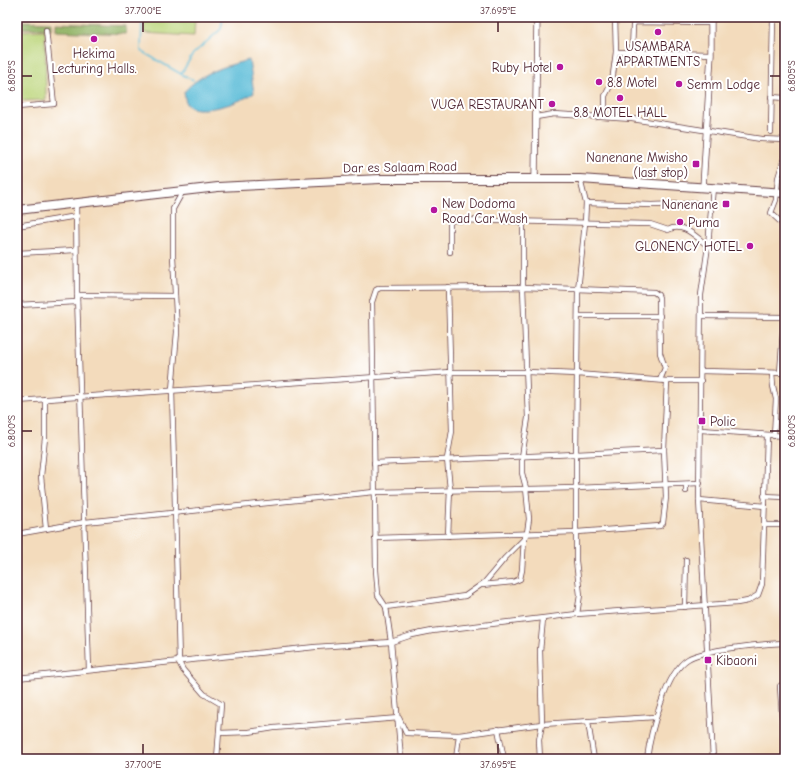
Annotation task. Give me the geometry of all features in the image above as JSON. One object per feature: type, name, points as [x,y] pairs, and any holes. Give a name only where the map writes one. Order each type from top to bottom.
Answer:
[{"type":"highway","name":"Dar es Salaam Road","points":[[17,210],[184,190],[327,181],[535,178],[580,179],[713,187],[781,193]]},
{"type":"street","points":[[535,178],[537,17]]},
{"type":"street","points":[[596,117],[605,107],[606,96],[612,82],[616,52],[615,17]]},
{"type":"street","points":[[771,132],[772,114],[770,97],[772,95],[772,17]]},
{"type":"street","points":[[632,51],[634,22],[711,20],[711,54],[703,187]]},
{"type":"street","points":[[17,107],[54,104],[46,30]]},
{"type":"street","points":[[616,52],[632,51],[711,54]]},
{"type":"street","points":[[770,97],[785,98]]},
{"type":"street","points":[[536,117],[554,114],[632,119],[761,139],[785,140]]},
{"type":"street","points":[[785,155],[778,178],[781,193],[776,200],[771,214],[785,226]]},
{"type":"street","points":[[577,614],[580,595],[576,561],[578,290],[586,223],[586,203],[580,179]]},
{"type":"street","points":[[713,187],[708,246],[701,295],[701,430],[699,500],[706,653],[713,759]]},
{"type":"street","points":[[184,190],[173,209],[177,332],[172,390],[179,662],[183,670],[202,692],[221,704],[217,759]]},
{"type":"street","points":[[76,202],[77,302],[89,670]]},
{"type":"street","points":[[586,203],[652,206],[711,203]]},
{"type":"street","points":[[17,226],[77,216]]},
{"type":"street","points":[[450,252],[450,221],[650,224],[668,230],[670,228],[686,228],[708,246]]},
{"type":"street","points":[[386,607],[462,597],[482,585],[524,539],[527,533],[529,519],[526,488],[522,473],[522,457],[528,418],[523,287],[523,221]]},
{"type":"street","points":[[17,253],[76,250]]},
{"type":"street","points":[[448,287],[452,432],[447,459],[450,489],[448,536]]},
{"type":"street","points":[[401,759],[399,718],[391,642],[386,607],[378,595],[374,492],[372,302],[376,290],[380,288],[523,287],[654,292],[659,298],[660,353],[664,368],[660,380]]},
{"type":"street","points":[[77,295],[175,296]]},
{"type":"street","points":[[17,304],[77,302]]},
{"type":"street","points":[[578,316],[660,316]]},
{"type":"street","points":[[701,371],[782,373],[785,317],[702,316]]},
{"type":"street","points":[[17,401],[451,372],[527,372],[577,374],[667,381],[701,381]]},
{"type":"street","points":[[772,373],[776,399],[774,436]]},
{"type":"street","points":[[375,538],[577,532],[660,526],[663,523],[666,497],[664,450],[667,381]]},
{"type":"street","points":[[45,400],[45,438],[40,476],[46,529]]},
{"type":"street","points":[[701,430],[767,436],[785,436]]},
{"type":"street","points":[[17,678],[315,647],[391,642],[419,634],[577,614],[742,602],[754,598],[760,594],[762,584],[767,436]]},
{"type":"street","points":[[374,463],[664,450]]},
{"type":"street","points":[[17,534],[85,522],[174,514],[374,492],[450,489],[577,488],[666,483],[700,483]]},
{"type":"street","points":[[686,484],[686,491]]},
{"type":"street","points":[[764,496],[785,497]]},
{"type":"street","points":[[699,500],[765,506]]},
{"type":"street","points":[[764,525],[785,525]]},
{"type":"street","points":[[482,585],[513,582],[520,579],[524,539]]},
{"type":"street","points":[[685,607],[686,560]]},
{"type":"street","points":[[540,759],[539,740],[542,724],[540,651],[543,619]]},
{"type":"street","points":[[647,759],[655,717],[669,683],[688,658],[706,653],[785,643]]},
{"type":"street","points":[[785,683],[780,686],[782,716],[785,717]]},
{"type":"street","points":[[399,718],[406,733],[459,735],[542,724],[655,717]]},
{"type":"street","points":[[219,733],[249,732],[274,728],[399,718]]},
{"type":"street","points":[[588,722],[594,759]]},
{"type":"street","points":[[498,729],[504,759]]},
{"type":"street","points":[[456,759],[459,735]]},
{"type":"green space","points":[[145,17],[195,17],[194,36],[144,33]]},
{"type":"green space","points":[[17,21],[51,22],[51,29],[17,28]]},
{"type":"green space","points":[[56,23],[126,26],[126,34],[56,31]]},
{"type":"green space","points":[[45,30],[46,100],[17,101],[17,31]]},
{"type":"water","points":[[249,60],[254,93],[234,103],[219,107],[196,109],[186,104],[184,92],[190,85],[214,71]]},
{"type":"waterway","points":[[142,17],[141,51],[181,74]]},
{"type":"waterway","points":[[193,80],[181,74],[193,54],[221,29],[223,17]]},
{"type":"place","name":"USAMBARA APPARTMENTS","points":[[658,32]]},
{"type":"place","name":"Hekima Lecturing Halls.","points":[[94,39]]},
{"type":"place","name":"Ruby Hotel","points":[[560,67]]},
{"type":"place","name":"8.8 Motel","points":[[599,82]]},
{"type":"place","name":"Semm Lodge","points":[[679,84]]},
{"type":"place","name":"8.8 MOTEL HALL","points":[[620,98]]},
{"type":"place","name":"VUGA RESTAURANT","points":[[552,104]]},
{"type":"place","name":"Nanenane Mwisho (last stop)","points":[[696,164]]},
{"type":"place","name":"Nanenane","points":[[726,204]]},
{"type":"place","name":"New Dodoma Road Car Wash","points":[[434,210]]},
{"type":"place","name":"Puma","points":[[680,222]]},
{"type":"place","name":"GLONENCY HOTEL","points":[[750,246]]},
{"type":"place","name":"Polic","points":[[702,421]]},
{"type":"place","name":"Kibaoni","points":[[708,660]]}]
